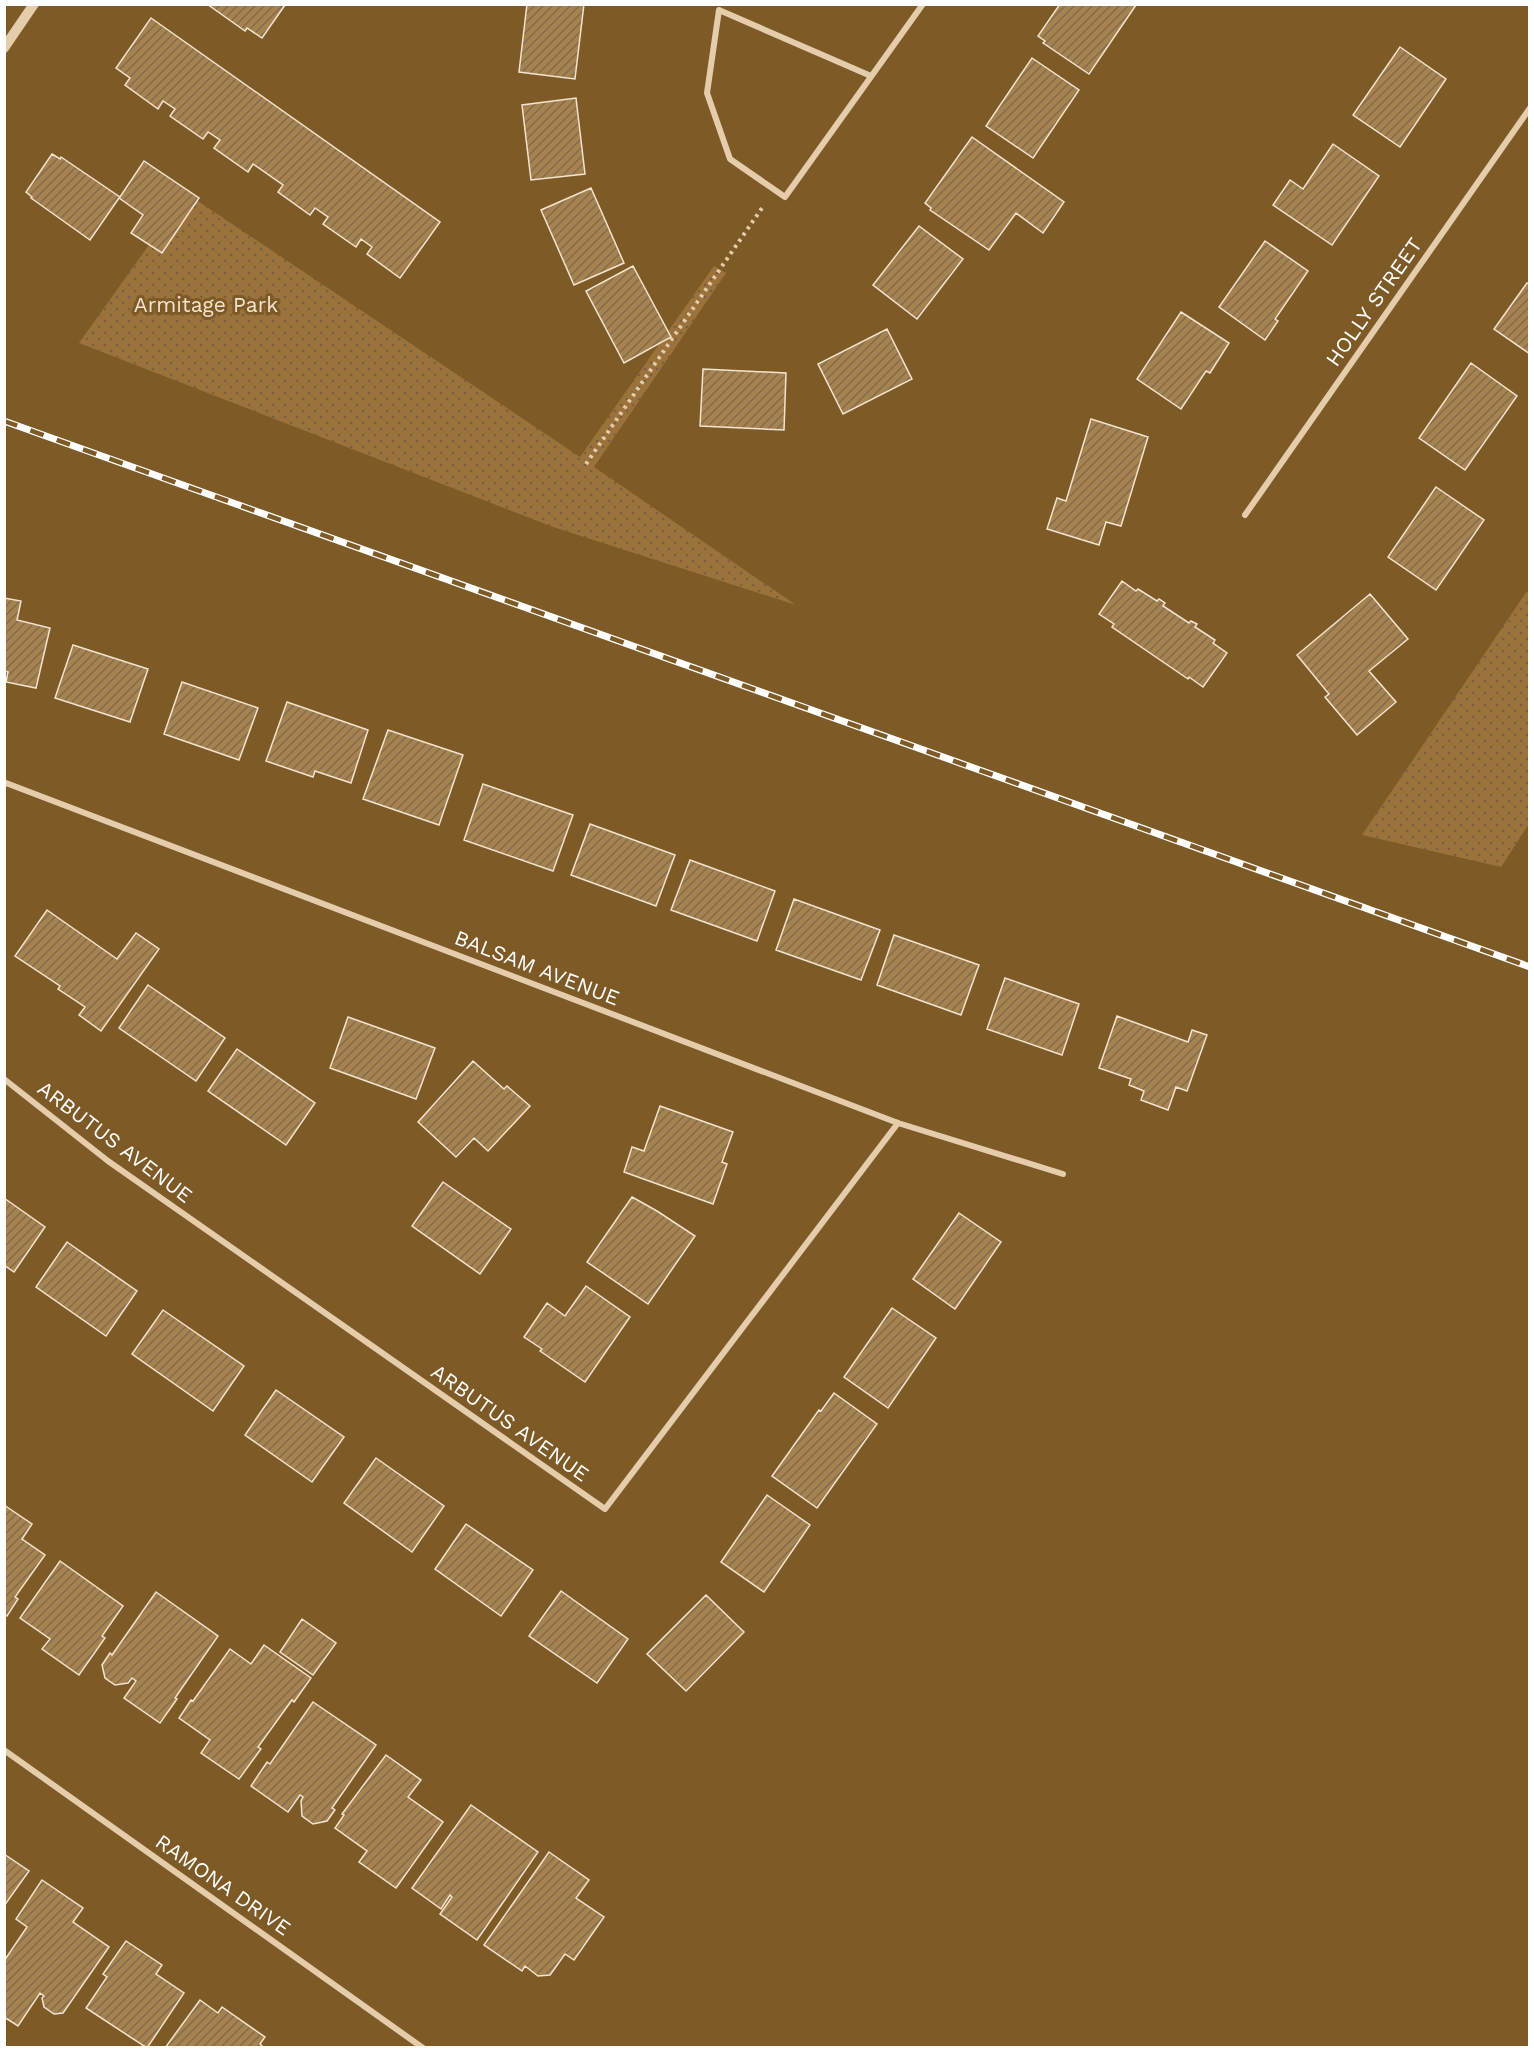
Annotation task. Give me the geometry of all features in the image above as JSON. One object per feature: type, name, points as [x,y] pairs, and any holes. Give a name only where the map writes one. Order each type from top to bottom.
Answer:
[{"type":"street","points":[[4,48],[34,4]]},
{"type":"street","points":[[871,76],[719,10],[707,93],[730,159],[785,197],[923,4]]},
{"type":"street","name":"HOLLY STREET","points":[[1245,515],[1530,108]]},
{"type":"street","name":"BALSAM AVENUE","points":[[4,785],[6,783],[18,787],[898,1123],[1063,1174]]},
{"type":"street","name":"ARBUTUS AVENUE","points":[[4,1079],[108,1161],[605,1509],[898,1123]]},
{"type":"street","name":"RAMONA DRIVE","points":[[4,1750],[423,2048]]},
{"type":"path","points":[[586,464],[774,190]]},
{"type":"green space","name":"Armitage Park","points":[[186,193],[580,457],[714,266],[726,273],[594,467],[796,605],[553,527],[79,343]]},
{"type":"green space","points":[[1529,588],[1529,824],[1501,867],[1362,835]]},
{"type":"building","points":[[207,4],[285,5],[262,38],[247,28],[245,31]]},
{"type":"building","points":[[527,4],[584,4],[575,79],[519,72]]},
{"type":"building","points":[[1060,4],[1136,5],[1089,74],[1043,43],[1045,41],[1038,36]]},
{"type":"building","points":[[151,18],[440,222],[400,278],[367,254],[372,247],[361,239],[356,247],[323,224],[328,217],[315,208],[310,215],[278,192],[283,185],[253,164],[248,172],[214,148],[220,140],[208,132],[203,139],[170,116],[175,109],[163,101],[158,109],[125,85],[130,78],[116,68]]},
{"type":"building","points":[[1400,47],[1446,79],[1400,147],[1353,115]]},
{"type":"building","points":[[1032,58],[1079,90],[1033,158],[986,126]]},
{"type":"building","points":[[576,98],[585,174],[531,180],[522,105]]},
{"type":"building","points":[[972,137],[1064,202],[1043,233],[1016,213],[989,250],[930,210],[931,208],[925,203]]},
{"type":"building","points":[[1333,144],[1379,176],[1332,245],[1273,205],[1290,180],[1303,189]]},
{"type":"building","points":[[52,154],[60,159],[61,157],[120,197],[144,161],[199,198],[162,253],[131,233],[143,215],[119,198],[90,240],[26,192]]},
{"type":"building","points":[[591,188],[624,263],[574,285],[541,210]]},
{"type":"building","points":[[919,226],[963,259],[917,319],[873,285]]},
{"type":"building","points":[[1265,241],[1308,271],[1275,319],[1278,321],[1265,340],[1219,307]]},
{"type":"building","points":[[633,266],[671,337],[624,363],[586,291]]},
{"type":"building","points":[[1527,283],[1530,283],[1530,354],[1494,329]]},
{"type":"building","points":[[1181,312],[1229,343],[1210,373],[1206,371],[1181,409],[1137,379]]},
{"type":"building","points":[[887,329],[912,379],[843,414],[818,364]]},
{"type":"building","points":[[1471,363],[1517,396],[1465,470],[1419,438]]},
{"type":"building","points":[[703,369],[786,373],[784,430],[700,426]]},
{"type":"building","points":[[1091,419],[1148,437],[1121,526],[1106,522],[1099,545],[1047,529],[1057,498],[1066,501]]},
{"type":"building","points":[[1436,487],[1484,520],[1436,590],[1388,557]]},
{"type":"building","points":[[1122,581],[1136,591],[1138,589],[1157,601],[1159,599],[1165,603],[1163,606],[1189,623],[1191,621],[1197,624],[1195,627],[1215,640],[1213,643],[1227,653],[1203,687],[1112,627],[1114,624],[1099,614]]},
{"type":"building","points":[[1370,594],[1408,639],[1369,671],[1396,702],[1357,735],[1325,697],[1329,694],[1297,655]]},
{"type":"building","points":[[4,598],[21,601],[17,620],[50,628],[36,688],[6,682],[8,672],[4,671]]},
{"type":"building","points":[[73,645],[148,669],[130,722],[55,698]]},
{"type":"building","points":[[182,682],[258,708],[239,760],[164,734]]},
{"type":"building","points":[[287,702],[368,730],[351,783],[315,771],[313,777],[266,761]]},
{"type":"building","points":[[388,730],[463,755],[439,825],[363,799]]},
{"type":"building","points":[[483,784],[573,815],[553,871],[464,840]]},
{"type":"building","points":[[590,824],[675,855],[656,906],[571,875]]},
{"type":"building","points":[[690,860],[775,891],[757,941],[671,910]]},
{"type":"building","points":[[794,899],[880,930],[861,980],[776,950]]},
{"type":"building","points":[[47,910],[117,959],[136,933],[159,949],[101,1031],[79,1015],[85,1007],[58,989],[60,986],[15,956]]},
{"type":"building","points":[[894,935],[979,965],[961,1015],[877,985]]},
{"type":"building","points":[[1005,978],[1079,1004],[1062,1055],[987,1029]]},
{"type":"building","points":[[148,985],[225,1038],[196,1081],[119,1028]]},
{"type":"building","points":[[1117,1016],[1188,1042],[1192,1030],[1207,1035],[1187,1091],[1176,1087],[1168,1110],[1141,1100],[1144,1091],[1129,1085],[1131,1079],[1099,1068]]},
{"type":"building","points":[[348,1017],[435,1048],[416,1099],[330,1068]]},
{"type":"building","points":[[237,1049],[315,1103],[286,1145],[208,1091]]},
{"type":"building","points":[[473,1061],[504,1089],[507,1086],[530,1106],[488,1151],[474,1138],[456,1157],[418,1122]]},
{"type":"building","points":[[660,1106],[733,1132],[722,1162],[727,1164],[713,1204],[624,1172],[632,1147],[644,1151]]},
{"type":"building","points":[[443,1182],[511,1229],[480,1274],[412,1226]]},
{"type":"building","points":[[632,1197],[695,1236],[648,1304],[587,1262]]},
{"type":"building","points":[[4,1198],[45,1227],[14,1272],[4,1265]]},
{"type":"building","points":[[959,1213],[1001,1242],[955,1309],[913,1279]]},
{"type":"building","points":[[67,1242],[137,1291],[106,1336],[36,1287]]},
{"type":"building","points":[[586,1286],[630,1317],[585,1382],[524,1337],[547,1303],[565,1316]]},
{"type":"building","points":[[892,1308],[936,1338],[888,1408],[844,1377]]},
{"type":"building","points":[[163,1310],[244,1366],[213,1411],[132,1354]]},
{"type":"building","points":[[276,1390],[344,1437],[312,1482],[245,1435]]},
{"type":"building","points":[[834,1393],[877,1424],[817,1508],[772,1476],[819,1410],[821,1411]]},
{"type":"building","points":[[376,1458],[444,1506],[412,1552],[344,1503]]},
{"type":"building","points":[[767,1495],[810,1525],[764,1592],[721,1562]]},
{"type":"building","points":[[4,1505],[32,1524],[22,1539],[45,1555],[15,1597],[18,1599],[7,1616],[4,1614]]},
{"type":"building","points":[[466,1524],[533,1570],[501,1616],[435,1569]]},
{"type":"building","points":[[60,1561],[123,1606],[102,1636],[105,1638],[79,1675],[42,1649],[50,1639],[20,1618]]},
{"type":"building","points":[[561,1591],[628,1639],[597,1683],[529,1636]]},
{"type":"building","points":[[156,1592],[218,1636],[160,1723],[124,1698],[136,1681],[132,1678],[128,1683],[115,1685],[105,1678],[102,1665],[110,1653],[112,1655]]},
{"type":"building","points":[[706,1595],[744,1632],[686,1691],[647,1654]]},
{"type":"building","points":[[302,1619],[336,1643],[313,1675],[280,1652]]},
{"type":"building","points":[[264,1645],[311,1678],[258,1747],[261,1749],[239,1779],[201,1753],[210,1740],[179,1718],[230,1649],[251,1664]]},
{"type":"building","points":[[313,1702],[376,1745],[332,1808],[335,1810],[327,1821],[313,1824],[302,1816],[303,1797],[300,1795],[288,1812],[251,1786],[267,1762],[270,1764]]},
{"type":"building","points":[[386,1755],[421,1780],[408,1797],[443,1822],[396,1888],[359,1862],[367,1851],[335,1828],[344,1815],[342,1814]]},
{"type":"building","points":[[471,1805],[538,1852],[477,1940],[440,1914],[452,1897],[450,1895],[441,1909],[412,1888]]},
{"type":"building","points":[[549,1852],[589,1880],[576,1898],[604,1917],[574,1960],[565,1954],[550,1975],[538,1976],[525,1966],[522,1971],[484,1945]]},
{"type":"building","points":[[4,1854],[29,1871],[4,1906]]},
{"type":"building","points":[[42,1880],[83,1908],[73,1922],[109,1947],[63,2013],[54,2014],[44,2007],[42,1998],[44,1996],[40,1993],[18,2026],[4,2017],[4,1961],[27,1927],[16,1919]]},
{"type":"building","points":[[126,1941],[162,1965],[156,1974],[184,1993],[147,2048],[86,2008],[107,1977],[103,1974]]},
{"type":"building","points":[[200,2000],[218,2013],[222,2007],[265,2037],[260,2044],[261,2048],[165,2048]]},
{"type":"railway","points":[[4,421],[1530,967]]}]
